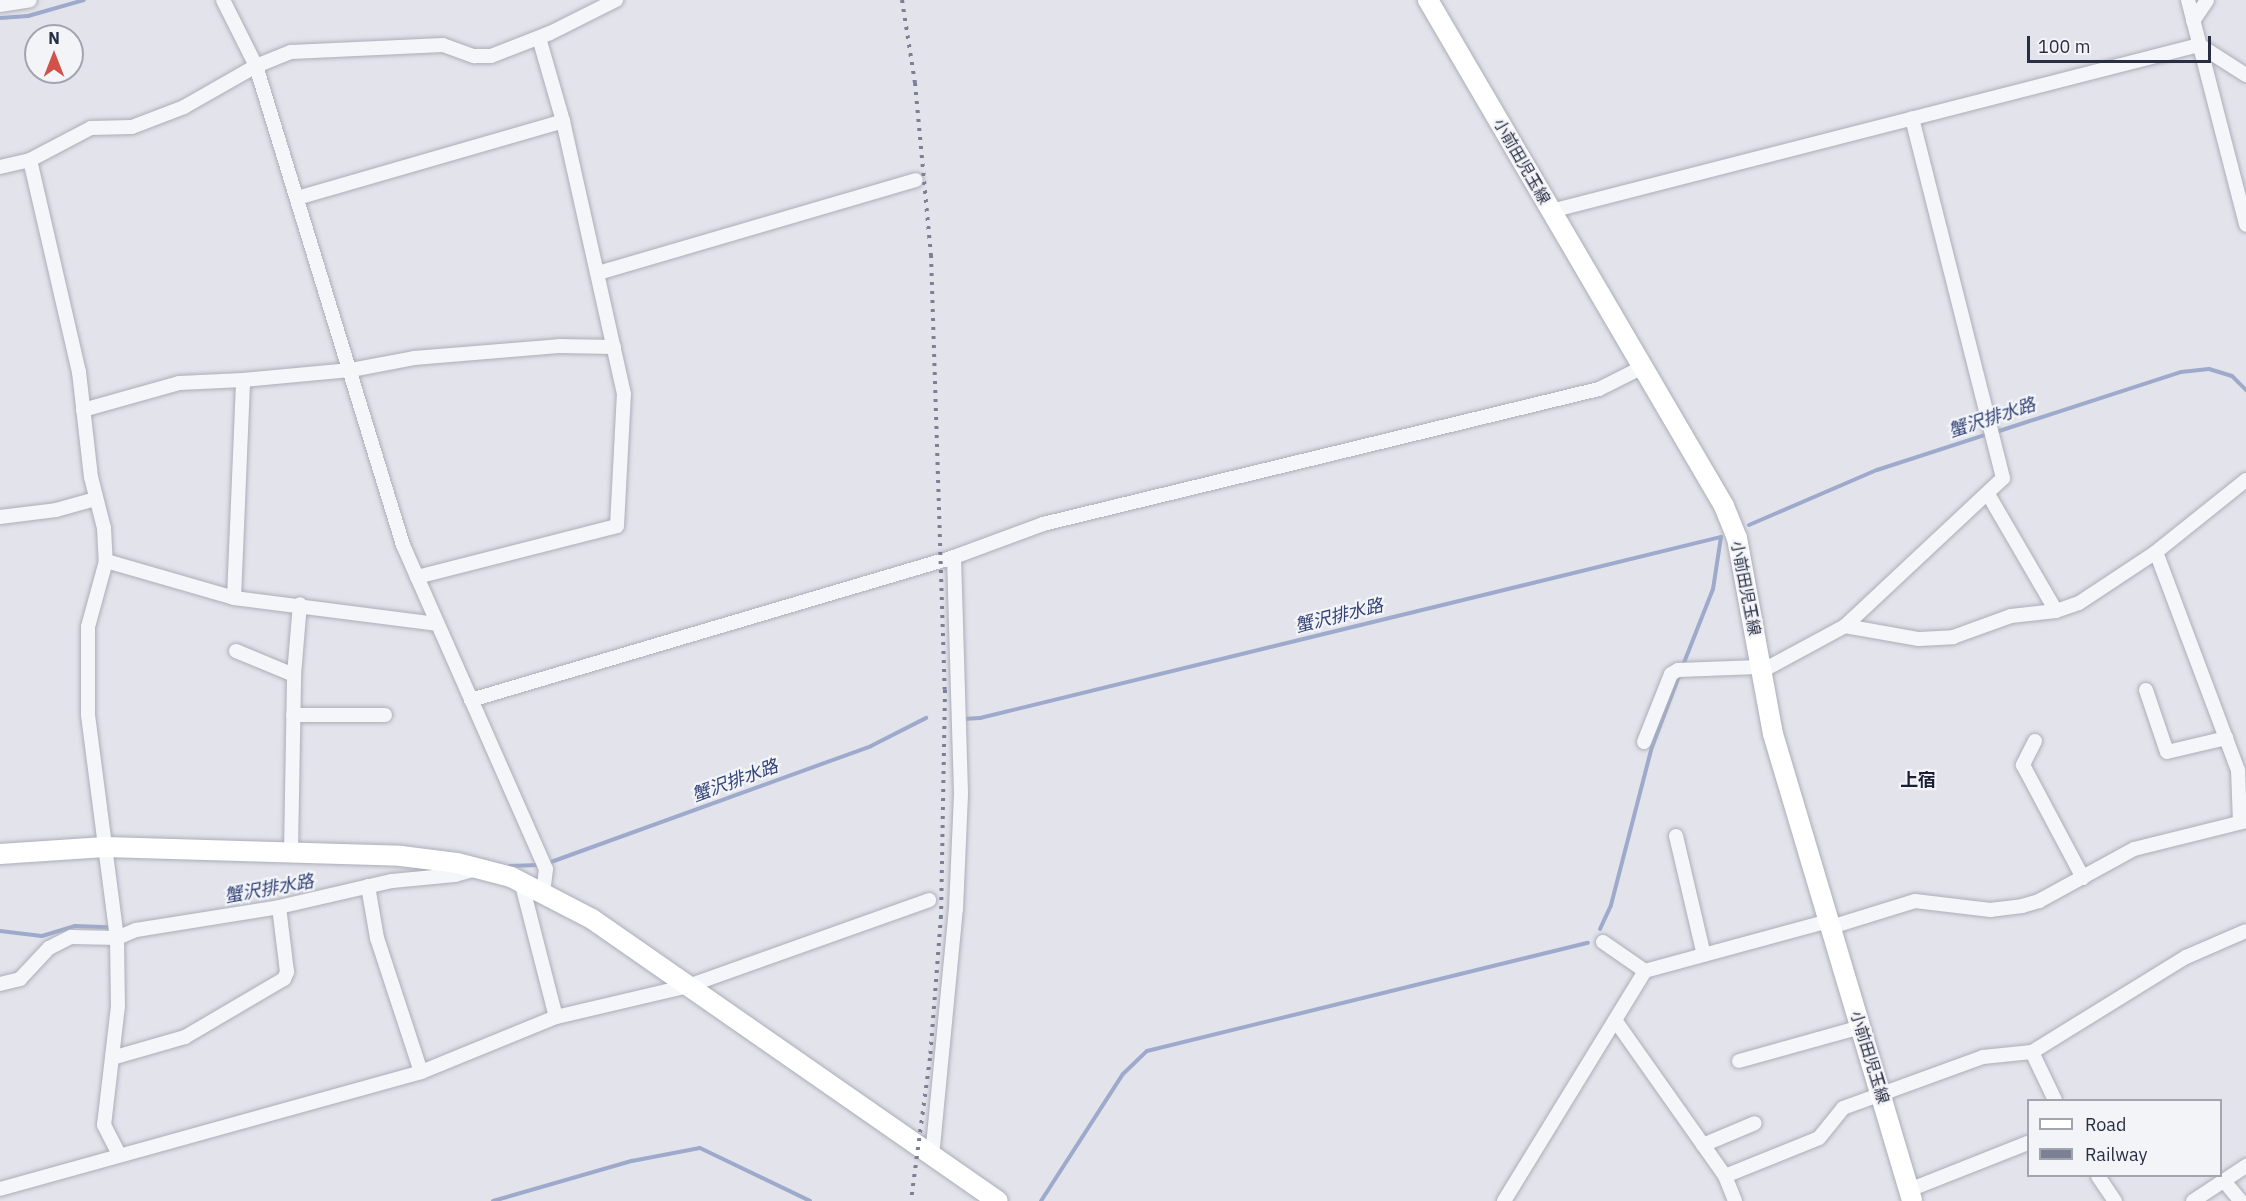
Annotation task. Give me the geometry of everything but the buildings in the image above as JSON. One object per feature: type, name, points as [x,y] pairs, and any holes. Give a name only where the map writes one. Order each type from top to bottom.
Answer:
[{"type":"main road","name":"小前田児玉線","points":[[1428,0],[1724,506],[1737,538],[1751,598],[1760,670],[1773,734],[1910,1195]]},
{"type":"main road","points":[[0,854],[105,847],[431,858],[480,868],[520,881],[592,919],[997,1201]]},
{"type":"street","points":[[0,5],[30,0]]},
{"type":"street","points":[[223,0],[256,66],[403,545],[546,869],[543,892]]},
{"type":"street","points":[[0,167],[30,160],[91,128],[132,127],[184,107],[256,66],[291,52],[357,47],[442,45],[474,56],[491,56],[539,38],[616,0]]},
{"type":"street","points":[[2188,0],[2246,225]]},
{"type":"street","points":[[2193,21],[2207,0]]},
{"type":"street","points":[[417,577],[617,526],[624,394],[563,121],[539,38]]},
{"type":"street","points":[[1551,211],[2199,45],[2246,75]]},
{"type":"street","points":[[1644,742],[1671,674],[1678,670],[1760,670],[1845,626],[2003,478],[1912,118]]},
{"type":"street","points":[[297,198],[563,121]]},
{"type":"street","points":[[30,160],[79,372],[106,561],[88,627],[88,715],[117,938],[118,1006],[104,1125],[119,1155]]},
{"type":"street","points":[[598,273],[916,180]]},
{"type":"street","points":[[84,410],[179,383],[243,380],[351,370],[414,358],[559,346],[614,347]]},
{"type":"street","points":[[471,700],[954,557],[1043,525],[1599,388],[1643,367]]},
{"type":"street","points":[[234,598],[243,380]]},
{"type":"street","points":[[1845,626],[1934,639],[1953,637],[2011,616],[2056,611],[2079,603],[2156,552],[2246,480]]},
{"type":"street","points":[[1988,494],[2056,611]]},
{"type":"street","points":[[0,517],[56,510],[96,499]]},
{"type":"street","points":[[1504,1201],[1644,971],[1915,901],[1990,909],[2022,906],[2083,878],[2134,849],[2243,822],[2238,770],[2156,552]]},
{"type":"street","points":[[932,1157],[956,909],[961,793],[954,557]]},
{"type":"street","points":[[106,561],[234,598],[300,604],[436,624]]},
{"type":"street","points":[[291,852],[294,675],[300,604]]},
{"type":"street","points":[[236,651],[294,675]]},
{"type":"street","points":[[2146,690],[2167,752],[2226,738]]},
{"type":"street","points":[[293,715],[386,715]]},
{"type":"street","points":[[2036,741],[2023,765],[2083,878]]},
{"type":"street","points":[[1676,836],[1704,955]]},
{"type":"street","points":[[0,984],[20,979],[49,948],[70,937],[117,938],[136,930],[279,907],[368,886],[455,875],[480,868]]},
{"type":"street","points":[[520,881],[556,1017]]},
{"type":"street","points":[[368,886],[376,938],[421,1072]]},
{"type":"street","points":[[0,1189],[421,1072],[556,1017],[688,986],[929,900]]},
{"type":"street","points":[[112,1058],[185,1037],[284,979],[287,972],[279,907]]},
{"type":"street","points":[[1725,1176],[1819,1138],[1843,1108],[1881,1097],[1983,1057],[2032,1052],[2186,957],[2246,931]]},
{"type":"street","points":[[1603,942],[1644,971]]},
{"type":"street","points":[[1615,1020],[1725,1176],[1735,1201]]},
{"type":"street","points":[[1739,1061],[1861,1027]]},
{"type":"street","points":[[2032,1052],[2054,1099]]},
{"type":"street","points":[[1702,1145],[1755,1123]]},
{"type":"street","points":[[1910,1195],[2027,1143]]},
{"type":"street","points":[[2193,1201],[2246,1166]]},
{"type":"street","points":[[2099,1177],[2115,1201]]},
{"type":"street","points":[[2224,1181],[2241,1201]]},
{"type":"waterway","points":[[0,18],[28,16],[84,0]]},
{"type":"waterway","name":"蟹沢排水路","points":[[1996,432],[2181,372],[2209,369],[2232,376],[2246,390]]},
{"type":"waterway","name":"蟹沢排水路","points":[[1749,525],[1877,470],[1988,434]]},
{"type":"waterway","name":"蟹沢排水路","points":[[963,719],[980,718],[1721,537],[1713,589],[1683,665]]},
{"type":"waterway","points":[[1600,929],[1611,905],[1652,747],[1679,676]]},
{"type":"waterway","name":"蟹沢排水路","points":[[551,862],[871,746],[926,718]]},
{"type":"waterway","name":"蟹沢排水路","points":[[510,866],[538,865]]},
{"type":"waterway","name":"蟹沢排水路","points":[[0,931],[42,936],[75,926],[108,927]]},
{"type":"waterway","points":[[1041,1201],[1123,1074],[1147,1051],[1588,943]]},
{"type":"waterway","points":[[493,1201],[632,1161],[700,1148],[810,1201]]},
{"type":"railway","points":[[902,0],[915,83],[931,255],[945,690],[941,916],[930,1058],[911,1201]]},
{"type":"district","name":"上宿","points":[[1918,780]]}]
